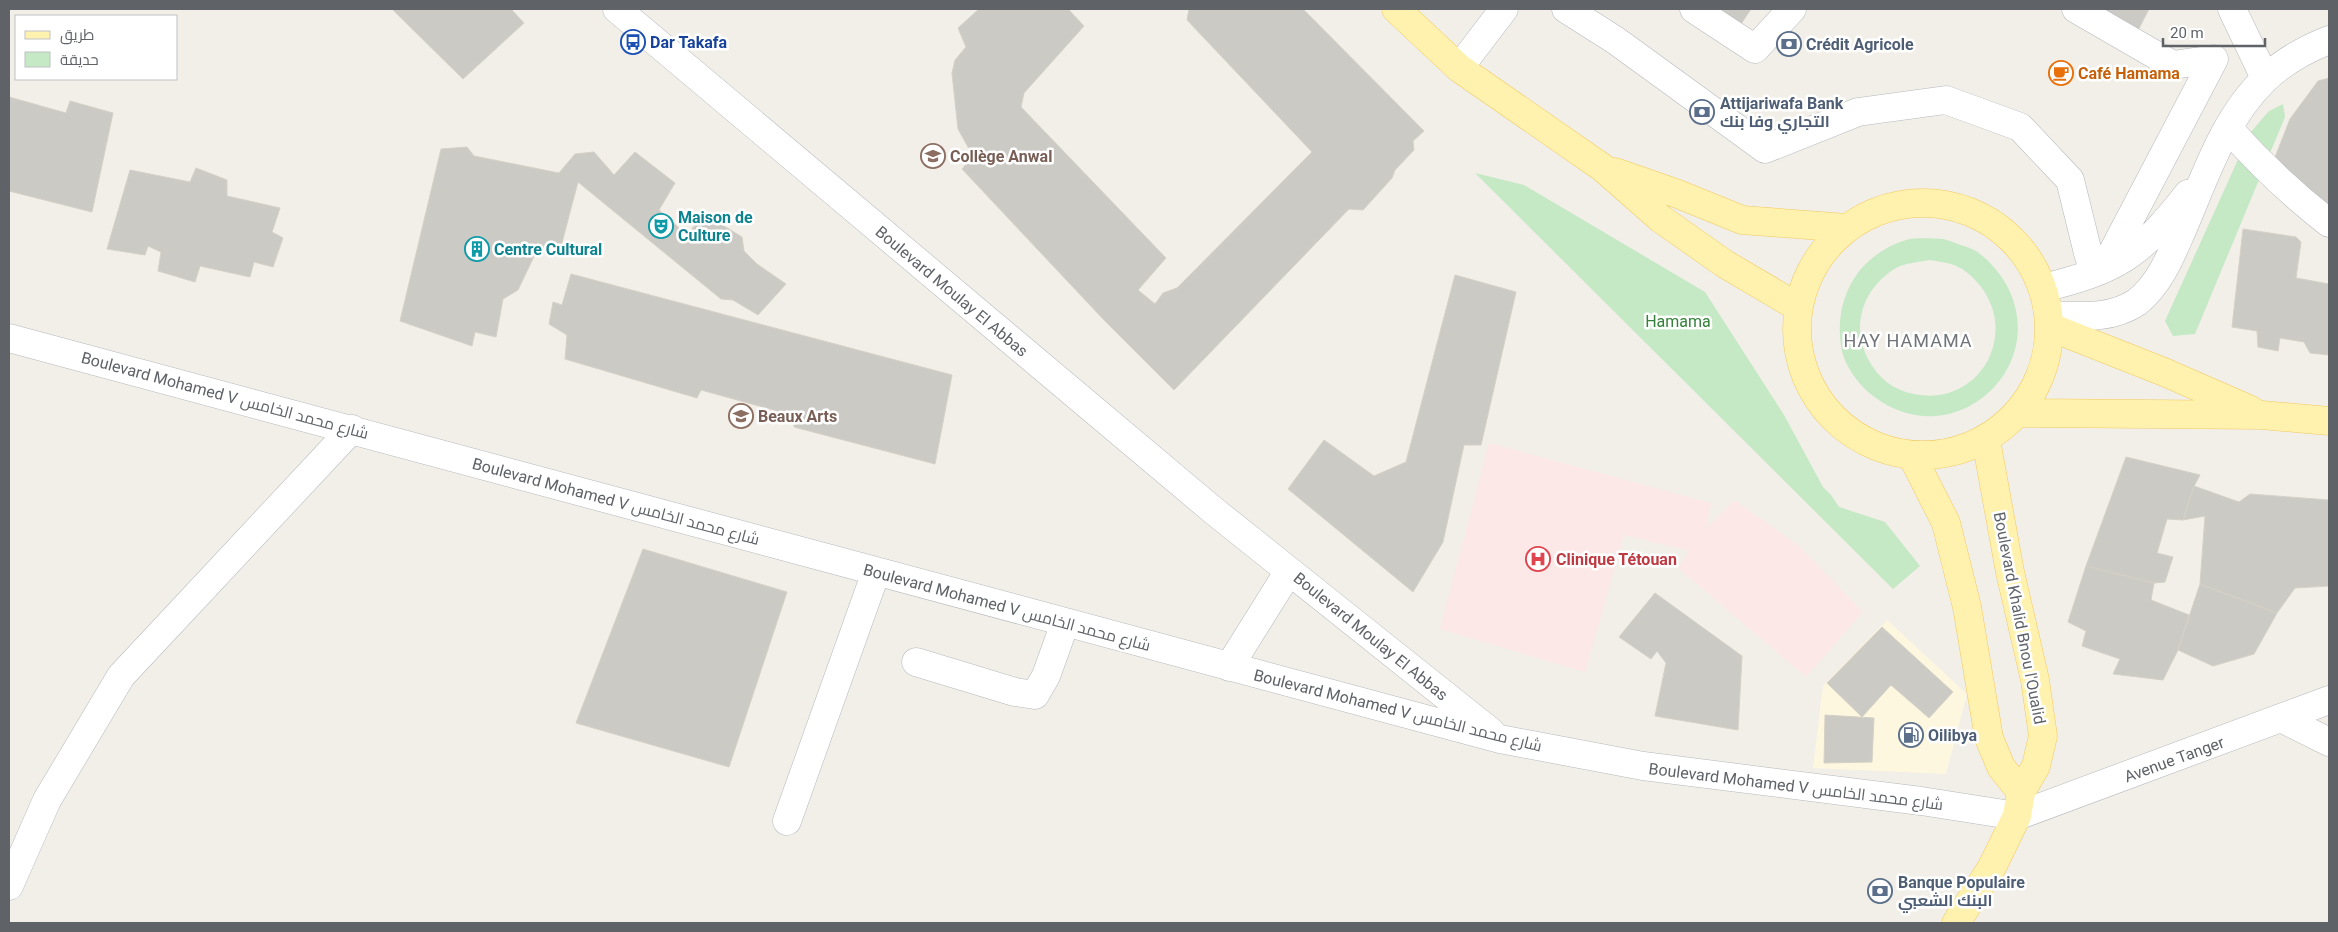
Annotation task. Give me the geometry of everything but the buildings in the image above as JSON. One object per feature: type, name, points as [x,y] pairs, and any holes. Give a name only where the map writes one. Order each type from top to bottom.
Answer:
[{"type":"main road","points":[[1396,9],[1459,68],[1603,168],[1661,219],[1725,264],[1798,307]]},
{"type":"main road","points":[[1603,168],[1678,194],[1742,220],[1847,228]]},
{"type":"main road","points":[[1921,203],[1960,208],[1996,226],[2024,253],[2043,288],[2050,321],[2043,373],[2019,413],[2004,428],[1986,440],[1950,453],[1912,456],[1862,440],[1822,406],[1800,359],[1798,307],[1807,277],[1824,249],[1847,228],[1882,210],[1921,203]]},
{"type":"main road","points":[[2050,321],[2262,415]]},
{"type":"main road","points":[[2019,413],[2262,415],[2329,422]]},
{"type":"main road","name":"Boulevard Khalid Bnou l'Oualid","points":[[1957,923],[1992,867],[2036,766],[2043,736],[2035,680],[2010,572],[1986,440]]},
{"type":"main road","points":[[1912,456],[1946,523],[1967,607],[1989,738],[2019,804]]},
{"type":"street","name":"Boulevard Moulay El Abbas","points":[[617,9],[1214,511],[1500,739]]},
{"type":"street","points":[[1459,68],[1504,9]]},
{"type":"street","points":[[1566,9],[1615,40],[1765,149],[1858,112],[1946,100],[2020,127],[2070,180],[2089,257],[2108,261],[2214,59],[2173,65],[2076,9]]},
{"type":"street","points":[[1694,9],[1755,49],[1792,9]]},
{"type":"street","points":[[2232,9],[2265,78]]},
{"type":"street","points":[[2050,321],[2116,313],[2137,302],[2150,289],[2164,269],[2207,169],[2245,101],[2265,78],[2305,50],[2329,40]]},
{"type":"street","points":[[2229,129],[2262,166],[2296,197],[2329,223]]},
{"type":"street","points":[[2043,288],[2081,279],[2115,265],[2144,245],[2167,220],[2207,169]]},
{"type":"street","name":"Boulevard Mohamed V شارع محمد الخامس","points":[[9,338],[1500,739],[1643,766],[1921,801],[2019,804]]},
{"type":"street","points":[[9,886],[47,800],[121,676],[352,429]]},
{"type":"street","name":"Boulevard Moulay El Abbas","points":[[1229,667],[1289,571]]},
{"type":"street","points":[[787,821],[876,572]]},
{"type":"street","points":[[916,662],[1015,692],[1035,695],[1046,676],[1065,623]]},
{"type":"street","name":"Avenue Tanger","points":[[2019,804],[2283,719],[2329,700]]},
{"type":"street","points":[[2283,719],[2329,742]]},
{"type":"shaded area","name":"Clinique Tétouan","points":[[1489,443],[1711,503],[1706,529],[1734,500],[1798,545],[1863,612],[1806,677],[1678,568],[1689,551],[1624,535],[1585,672],[1440,629]]},
{"type":"shaded area","points":[[1887,620],[1967,694],[1946,774],[1813,768],[1823,686]]},
{"type":"green space","points":[[2283,104],[2285,117],[2195,334],[2173,336],[2165,321],[2250,133],[2269,111]]},
{"type":"green space","name":"Hamama","points":[[1475,173],[1524,185],[1705,292],[1784,415],[1823,487],[1839,507],[1885,522],[1920,566],[1893,589]]},
{"type":"green space","points":[[1910,239],[1944,239],[1976,251],[2000,275],[2006,284],[2017,315],[2016,345],[2006,372],[1988,394],[1964,409],[1936,416],[1906,413],[1876,398],[1853,375],[1845,361],[1841,346],[1841,311],[1853,281],[1862,267],[1875,256],[1889,247]],"holes":[[[1929,260],[1955,265],[1971,276],[1989,300],[1995,321],[1994,342],[1987,361],[1975,377],[1958,389],[1938,395],[1906,392],[1887,382],[1876,372],[1868,359],[1860,333],[1863,308],[1868,296],[1876,285],[1896,268]]]},
{"type":"place","name":"Dar Takafa","points":[[633,42]]},
{"type":"place","name":"Crédit Agricole","points":[[1789,44]]},
{"type":"place","name":"Café Hamama","points":[[2061,73]]},
{"type":"place","name":"Attijariwafa Bank التجاري وفا بنك","points":[[1702,112]]},
{"type":"place","name":"Collège Anwal","points":[[933,156]]},
{"type":"place","name":"Maison de Culture","points":[[661,226]]},
{"type":"place","name":"Centre Cultural","points":[[477,249]]},
{"type":"place","name":"Beaux Arts","points":[[741,416]]},
{"type":"place","name":"Clinique Tétouan","points":[[1538,559]]},
{"type":"place","name":"Oilibya","points":[[1911,735]]},
{"type":"place","name":"Banque Populaire البنك الشعبي","points":[[1880,891]]},
{"type":"district","name":"HAY HAMAMA","points":[[1908,341]]}]
